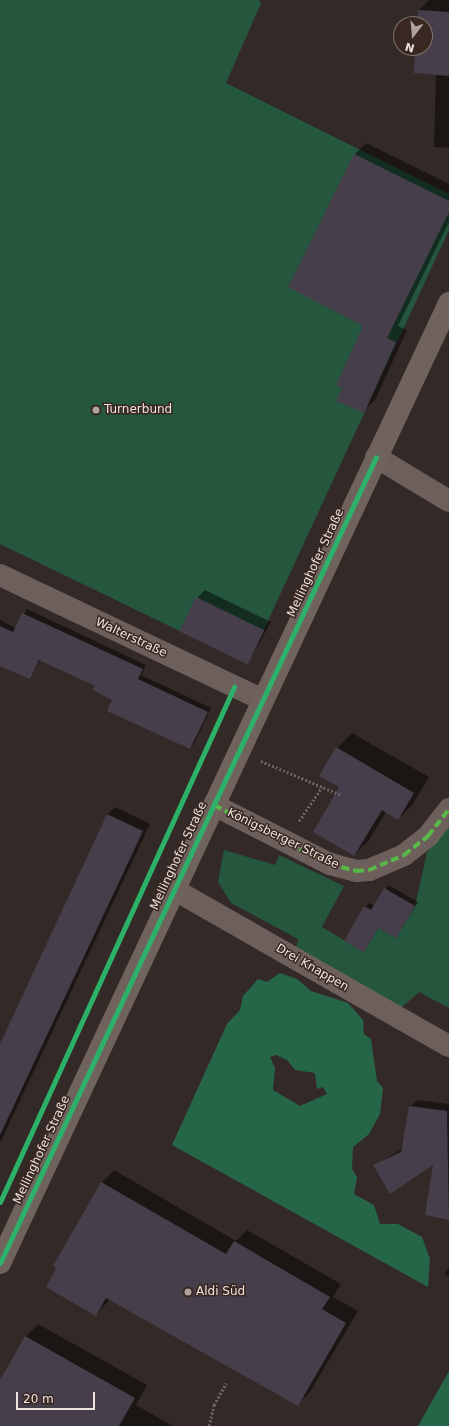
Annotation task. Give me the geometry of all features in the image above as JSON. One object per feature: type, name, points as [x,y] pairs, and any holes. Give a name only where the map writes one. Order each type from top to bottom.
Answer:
[{"type":"main road","name":"Mellinghofer Straße","points":[[0,1264],[449,303]]},
{"type":"street","points":[[376,457],[449,501]]},
{"type":"street","name":"Walterstraße","points":[[0,575],[263,700]]},
{"type":"street","name":"Königsberger Straße","points":[[214,805],[343,869],[369,870],[392,862],[416,847],[449,809]]},
{"type":"street","name":"Drei Knappen","points":[[175,890],[449,1046]]},
{"type":"path","points":[[239,751],[341,795]]},
{"type":"path","points":[[286,842],[322,787]]},
{"type":"path","points":[[209,1426],[214,1405],[226,1383]]},
{"type":"green space","points":[[0,0],[259,0],[261,3],[226,83],[449,194],[449,230],[248,664],[0,544]]},
{"type":"green space","points":[[449,826],[449,1008],[419,992],[401,1008],[296,948],[298,939],[231,903],[218,882],[224,850],[275,865],[279,855],[344,886],[322,927],[364,952],[378,928],[396,938],[415,906],[427,852]]},
{"type":"green space","points":[[280,973],[297,979],[311,991],[348,1003],[363,1020],[364,1034],[371,1039],[377,1081],[383,1088],[380,1114],[369,1134],[353,1147],[352,1169],[357,1177],[354,1194],[374,1205],[380,1224],[398,1224],[422,1237],[430,1259],[428,1287],[172,1145],[227,1024],[240,1010],[243,996],[258,979],[267,982]],"holes":[[[276,1055],[287,1060],[295,1070],[315,1073],[317,1089],[323,1087],[327,1094],[300,1106],[273,1090],[275,1068],[270,1057]]]},
{"type":"green space","points":[[449,1371],[449,1426],[418,1426]]},
{"type":"building","points":[[418,10],[449,12],[449,76],[414,73],[415,56],[433,56],[433,16],[418,16]]},
{"type":"building","points":[[354,154],[449,201],[449,212],[387,338],[396,342],[364,413],[336,401],[342,388],[336,385],[363,326],[288,287]]},
{"type":"building","points":[[196,597],[264,630],[248,664],[179,631]]},
{"type":"building","points":[[22,613],[143,669],[138,679],[208,712],[190,749],[107,711],[112,700],[93,690],[95,686],[39,660],[30,679],[0,666],[0,626],[13,632]]},
{"type":"building","points":[[336,747],[414,793],[398,820],[382,810],[354,856],[313,832],[339,787],[319,776]]},
{"type":"building","points":[[107,814],[143,831],[0,1135],[0,1044]]},
{"type":"building","points":[[384,888],[415,906],[396,938],[378,928],[364,952],[344,941],[364,906],[371,910]]},
{"type":"building","points":[[409,1106],[447,1111],[449,1220],[425,1215],[433,1165],[390,1194],[373,1165],[401,1152]]},
{"type":"building","name":"Aldi Süd","points":[[101,1182],[226,1254],[234,1241],[330,1297],[322,1309],[346,1323],[298,1406],[106,1298],[96,1316],[46,1287],[56,1268],[53,1266]]},
{"type":"building","points":[[25,1336],[135,1398],[119,1426],[0,1426],[0,1380]]},
{"type":"marked path","points":[[214,805],[330,864],[356,871],[369,870],[404,855],[428,836],[449,809]]},
{"type":"cycle path","points":[[0,1263],[376,457]]},
{"type":"cycle path","points":[[0,1202],[234,687]]},
{"type":"place","name":"Turnerbund","points":[[96,410]]},
{"type":"place","name":"Aldi Süd","points":[[188,1292]]}]
